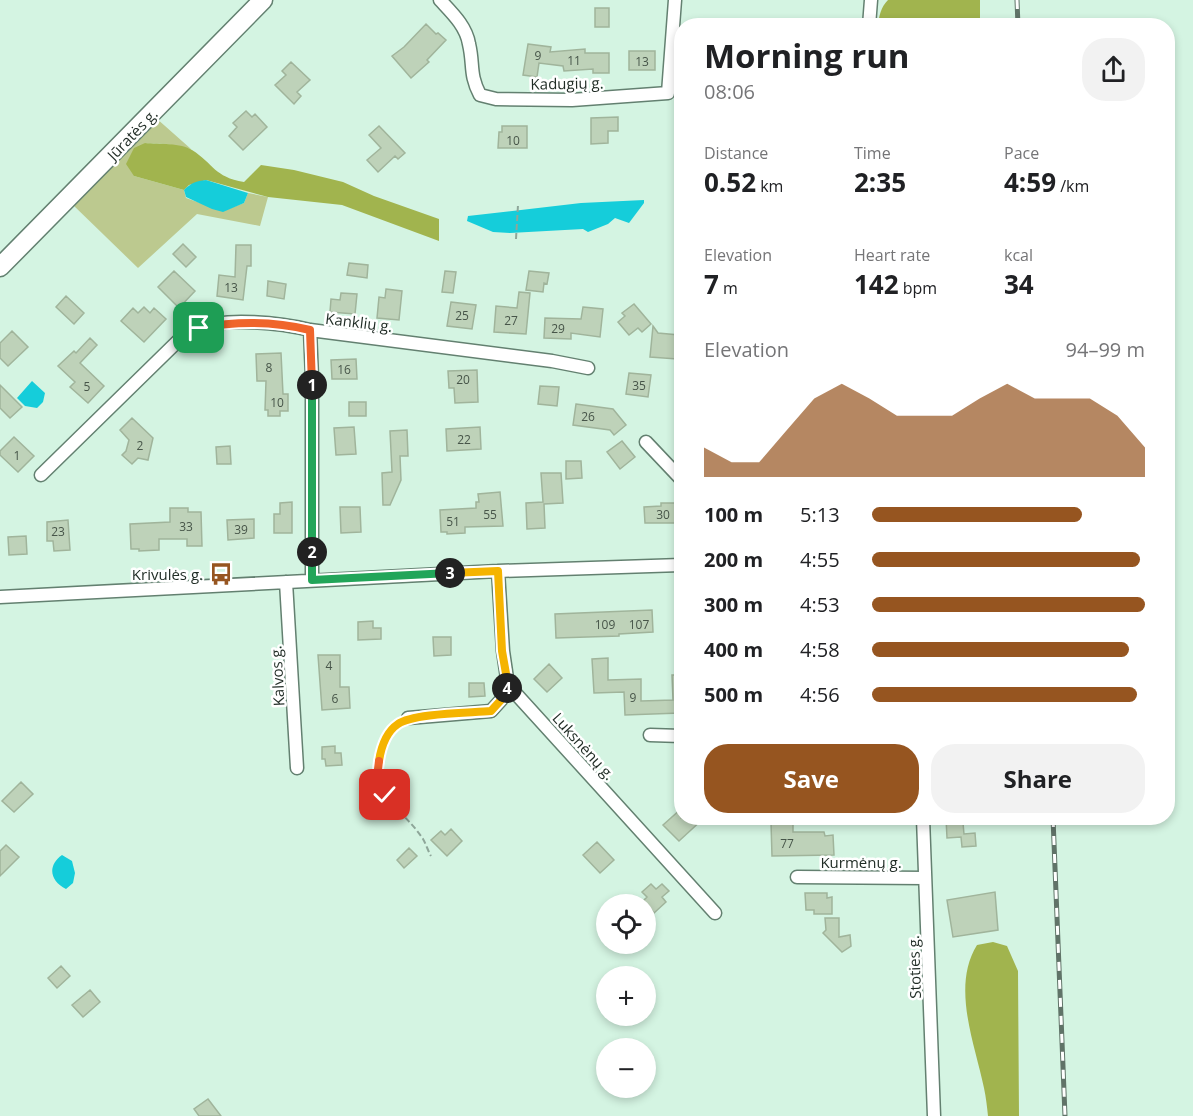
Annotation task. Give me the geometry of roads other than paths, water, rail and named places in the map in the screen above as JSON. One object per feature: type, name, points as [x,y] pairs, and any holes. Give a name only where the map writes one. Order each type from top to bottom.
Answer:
[{"type":"street","name":"Jūratės g.","points":[[0,267],[263,0]]},
{"type":"street","name":"Kadugių g.","points":[[440,0],[462,25],[469,42],[473,82],[480,95],[496,99],[572,100],[668,93],[675,0]]},
{"type":"street","points":[[869,18],[871,0]]},
{"type":"street","name":"Kanklių g.","points":[[41,475],[182,337],[199,328],[223,323],[284,324],[310,330],[552,361],[588,368]]},
{"type":"street","points":[[310,330],[312,580]]},
{"type":"street","points":[[646,442],[674,472]]},
{"type":"street","points":[[0,597],[498,571],[674,565]]},
{"type":"street","points":[[408,718],[491,711],[501,700],[508,685],[502,651],[498,571]]},
{"type":"street","name":"Kalvos g.","points":[[286,582],[297,768]]},
{"type":"street","name":"Luksnėnų g.","points":[[508,685],[715,913]]},
{"type":"street","points":[[650,735],[674,736]]},
{"type":"street","name":"Stoties g.","points":[[923,825],[933,1116]]},
{"type":"street","name":"Kurmėnų g.","points":[[797,877],[925,878]]},
{"type":"water","points":[[206,180],[248,193],[244,203],[223,212],[186,197],[184,190],[194,183]]},
{"type":"water","points":[[644,200],[629,223],[615,218],[608,224],[588,232],[583,229],[493,232],[467,221],[468,216],[581,203]]},
{"type":"water","points":[[32,381],[45,393],[43,402],[37,408],[25,406],[17,398]]},
{"type":"water","points":[[62,855],[72,861],[75,873],[73,883],[66,889],[57,882],[52,873],[54,864]]},
{"type":"railway","points":[[1017,0],[1018,18]]},
{"type":"railway","points":[[1053,825],[1065,1116]]},
{"type":"place","name":"Krivulės g.","points":[[221,574]]}]
